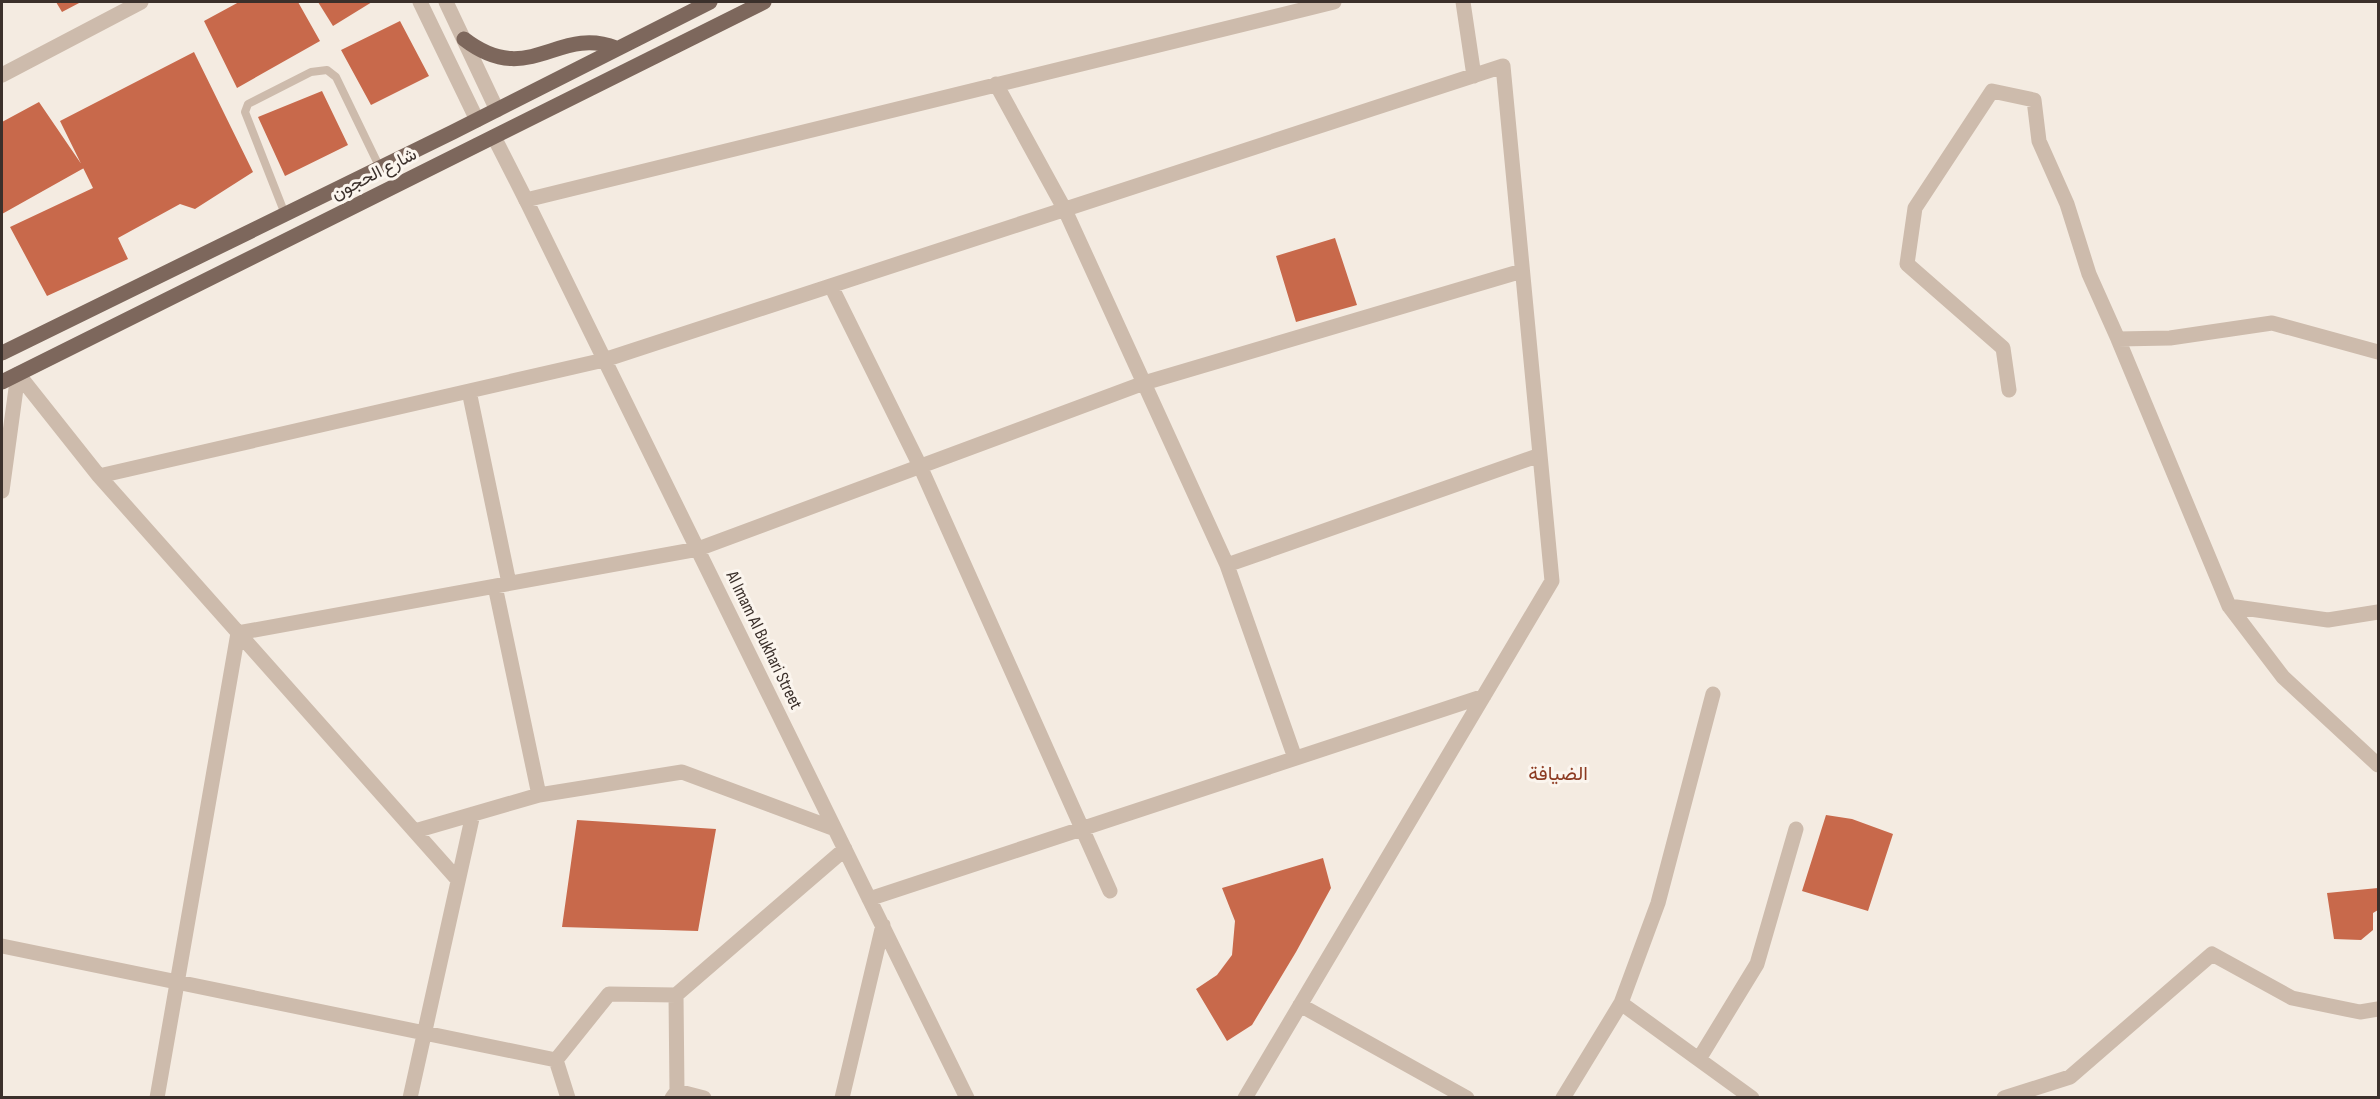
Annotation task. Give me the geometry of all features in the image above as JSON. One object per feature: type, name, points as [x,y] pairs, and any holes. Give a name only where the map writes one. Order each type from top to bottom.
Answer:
[{"type":"main road","name":"شارع الحجون","points":[[2,353],[477,120],[710,2]]},
{"type":"main road","name":"شارع الحجون","points":[[2,382],[764,2]]},
{"type":"main road","points":[[464,39],[486,53],[512,59],[541,56],[582,42],[616,48]]},
{"type":"street","points":[[2,75],[141,2]]},
{"type":"street","points":[[420,2],[477,120]]},
{"type":"street","points":[[446,2],[497,110]]},
{"type":"street","points":[[526,200],[1334,2]]},
{"type":"street","points":[[1463,2],[1474,76]]},
{"type":"street","points":[[99,476],[604,360],[1503,66],[1552,581],[1245,1098]]},
{"type":"street","points":[[996,84],[1065,210],[1227,565],[1295,758]]},
{"type":"street","points":[[2009,390],[2003,348],[1907,264],[1915,208],[1992,91],[2034,100],[2039,141],[2067,204],[2089,274],[2229,606],[2283,677],[2379,765]]},
{"type":"street","name":"Al Imam Al Bukhari Street","points":[[494,136],[967,1098]]},
{"type":"street","points":[[238,633],[698,549],[1144,383],[1522,271]]},
{"type":"street","points":[[831,286],[920,466],[1110,891]]},
{"type":"street","points":[[2118,339],[2170,338],[2272,323],[2379,352]]},
{"type":"street","points":[[18,374],[99,476],[458,880]]},
{"type":"street","points":[[2,491],[18,374]]},
{"type":"street","points":[[469,391],[539,795]]},
{"type":"street","points":[[1227,565],[1540,455]]},
{"type":"street","points":[[2229,606],[2328,620],[2379,612]]},
{"type":"street","points":[[157,1098],[238,633]]},
{"type":"street","points":[[1563,1098],[1621,1003],[1658,903],[1713,694]]},
{"type":"street","points":[[869,899],[1484,696]]},
{"type":"street","points":[[415,831],[539,795],[682,772],[835,829]]},
{"type":"street","points":[[410,1098],[473,814]]},
{"type":"street","points":[[1699,1059],[1757,964],[1796,829]]},
{"type":"street","points":[[556,1060],[609,994],[676,996],[845,849]]},
{"type":"street","points":[[842,1098],[883,926]]},
{"type":"street","points":[[2,946],[556,1060]]},
{"type":"street","points":[[2004,1098],[2070,1077],[2212,954],[2292,998],[2360,1012],[2379,1009]]},
{"type":"street","points":[[676,996],[674,1094],[704,1098]]},
{"type":"street","points":[[1621,1003],[1752,1098]]},
{"type":"street","points":[[1300,1005],[1467,1098]]},
{"type":"street","points":[[556,1060],[568,1098]]},
{"type":"lane","points":[[285,214],[245,112],[248,104],[311,72],[327,70],[336,77],[380,168]]},
{"type":"building","points":[[56,2],[81,2],[62,12]]},
{"type":"building","points":[[239,2],[298,2],[320,41],[237,88],[204,21]]},
{"type":"building","points":[[318,2],[372,2],[333,26]]},
{"type":"building","points":[[400,21],[429,76],[371,105],[341,50]]},
{"type":"building","points":[[194,52],[253,172],[195,209],[180,204],[118,238],[128,259],[47,296],[10,227],[93,188],[60,121]]},
{"type":"building","points":[[322,91],[348,145],[285,176],[258,117]]},
{"type":"building","points":[[39,102],[84,168],[2,214],[2,122]]},
{"type":"building","points":[[1335,238],[1357,305],[1296,322],[1276,256]]},
{"type":"building","points":[[1826,815],[1852,819],[1893,834],[1868,911],[1802,891]]},
{"type":"building","points":[[577,820],[716,829],[698,931],[562,927]]},
{"type":"building","points":[[1323,858],[1331,888],[1252,1025],[1227,1041],[1196,989],[1217,975],[1232,955],[1235,921],[1222,888]]},
{"type":"building","points":[[2378,888],[2378,910],[2373,913],[2373,930],[2361,940],[2334,939],[2327,893]]},
{"type":"district","name":"الضيافة","points":[[1558,774]]}]
